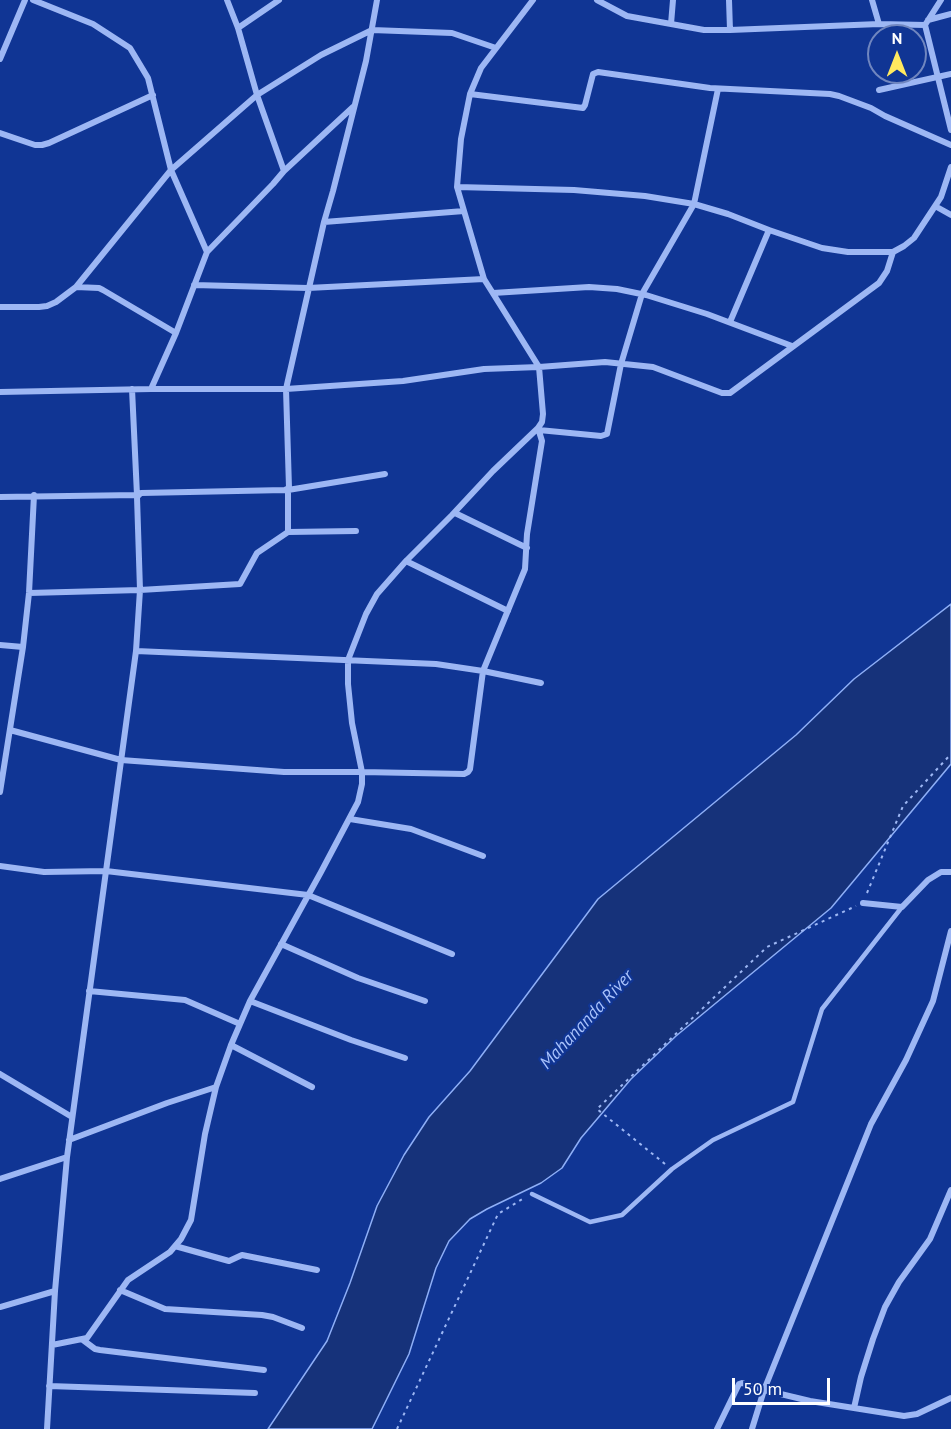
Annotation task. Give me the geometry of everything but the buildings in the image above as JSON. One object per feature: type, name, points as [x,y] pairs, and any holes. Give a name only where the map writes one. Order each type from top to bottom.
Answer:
[{"type":"street","points":[[0,58],[25,0]]},
{"type":"street","points":[[33,0],[93,24],[130,48],[148,78],[171,170],[207,252]]},
{"type":"street","points":[[227,0],[238,28],[256,95],[284,171]]},
{"type":"street","points":[[238,28],[279,0]]},
{"type":"street","points":[[288,532],[286,389],[324,222],[366,61],[377,0]]},
{"type":"street","points":[[52,1345],[83,1340],[87,1337],[132,1276],[170,1252],[181,1239],[191,1220],[205,1134],[216,1087],[231,1045],[250,1001],[350,819],[357,802],[362,784],[362,772],[352,723],[348,660],[366,614],[377,594],[406,561],[455,513],[493,471],[539,429],[542,422],[539,367],[484,279],[457,187],[461,139],[470,94],[482,68],[532,0]]},
{"type":"street","points":[[671,24],[673,0]]},
{"type":"street","points":[[729,0],[730,30]]},
{"type":"street","points":[[873,0],[879,24],[926,23],[951,14]]},
{"type":"street","points":[[941,0],[926,23],[951,130]]},
{"type":"street","points":[[599,1],[627,16],[704,30],[867,24]]},
{"type":"street","points":[[0,307],[39,308],[47,306],[76,287],[171,170],[256,95],[321,55],[372,30],[452,33],[496,48]]},
{"type":"street","points":[[470,94],[581,108],[585,105],[593,74],[596,72],[718,88],[835,95],[871,108],[951,146]]},
{"type":"street","points":[[879,90],[951,74]]},
{"type":"street","points":[[539,429],[606,435],[621,363],[642,294],[694,204],[718,88]]},
{"type":"street","points":[[0,133],[35,145],[49,144],[153,95]]},
{"type":"street","points":[[151,389],[176,333],[207,252],[284,171],[353,107]]},
{"type":"street","points":[[457,187],[574,190],[645,196],[694,204],[822,248],[848,252],[893,252],[914,238],[941,197],[951,167]]},
{"type":"street","points":[[935,206],[951,215]]},
{"type":"street","points":[[324,222],[464,211]]},
{"type":"street","points":[[730,322],[769,230]]},
{"type":"street","points":[[0,392],[286,389],[403,381],[484,369],[605,362],[653,367],[722,393],[729,393],[879,283],[887,271],[893,252]]},
{"type":"street","points":[[194,285],[308,288],[484,279]]},
{"type":"street","points":[[76,287],[99,288],[176,333]]},
{"type":"street","points":[[493,293],[590,287],[617,289],[676,304],[792,346]]},
{"type":"street","points":[[47,1429],[67,1157],[136,651],[140,590],[132,390]]},
{"type":"street","points":[[10,730],[121,760],[284,772],[464,774],[468,772],[483,671],[525,569],[542,441],[539,429]]},
{"type":"street","points":[[0,497],[288,490],[385,474]]},
{"type":"street","points":[[0,792],[2,762],[10,730],[23,647],[29,593],[34,495]]},
{"type":"street","points":[[455,513],[526,548]]},
{"type":"street","points":[[29,593],[240,584],[257,553],[288,532],[356,531]]},
{"type":"street","points":[[406,561],[508,611]]},
{"type":"street","points":[[0,645],[23,647]]},
{"type":"street","points":[[136,651],[436,664],[540,683]]},
{"type":"street","points":[[350,819],[411,829],[483,856]]},
{"type":"street","points":[[0,866],[44,872],[106,871],[308,895],[452,954]]},
{"type":"street","points":[[862,903],[902,907],[928,880],[941,872],[951,872]]},
{"type":"street","points":[[752,1429],[764,1390],[871,1124],[906,1060],[933,1001],[951,931]]},
{"type":"street","points":[[281,944],[358,978],[425,1001]]},
{"type":"street","points":[[89,991],[185,1000],[240,1024]]},
{"type":"street","points":[[250,1001],[405,1058]]},
{"type":"street","points":[[231,1045],[312,1087]]},
{"type":"street","points":[[0,1074],[72,1117]]},
{"type":"street","points":[[69,1140],[216,1087]]},
{"type":"street","points":[[0,1179],[67,1157]]},
{"type":"street","points":[[854,1408],[861,1377],[885,1307],[899,1282],[930,1239],[951,1190]]},
{"type":"street","points":[[175,1246],[229,1261],[242,1255],[317,1270]]},
{"type":"street","points":[[120,1290],[165,1309],[262,1315],[302,1328]]},
{"type":"street","points":[[0,1307],[56,1292]]},
{"type":"street","points":[[83,1340],[100,1350],[264,1370]]},
{"type":"street","points":[[717,1429],[739,1384],[743,1383],[810,1401],[904,1416],[917,1413],[951,1398]]},
{"type":"street","points":[[50,1386],[255,1393]]},
{"type":"lane","points":[[532,1194],[590,1222],[622,1215],[672,1169],[713,1140],[793,1102],[822,1009],[902,907]]},
{"type":"path","points":[[672,1169],[597,1109],[767,948],[862,903],[903,806],[951,754]]},
{"type":"path","points":[[397,1429],[498,1214],[532,1194]]},
{"type":"water","name":"Mahananda River","points":[[951,604],[951,764],[831,908],[676,1036],[631,1079],[581,1138],[562,1168],[541,1183],[470,1219],[449,1241],[436,1268],[409,1354],[372,1429],[268,1429],[327,1341],[377,1206],[404,1155],[429,1117],[470,1071],[598,899],[796,735],[854,679]]}]
